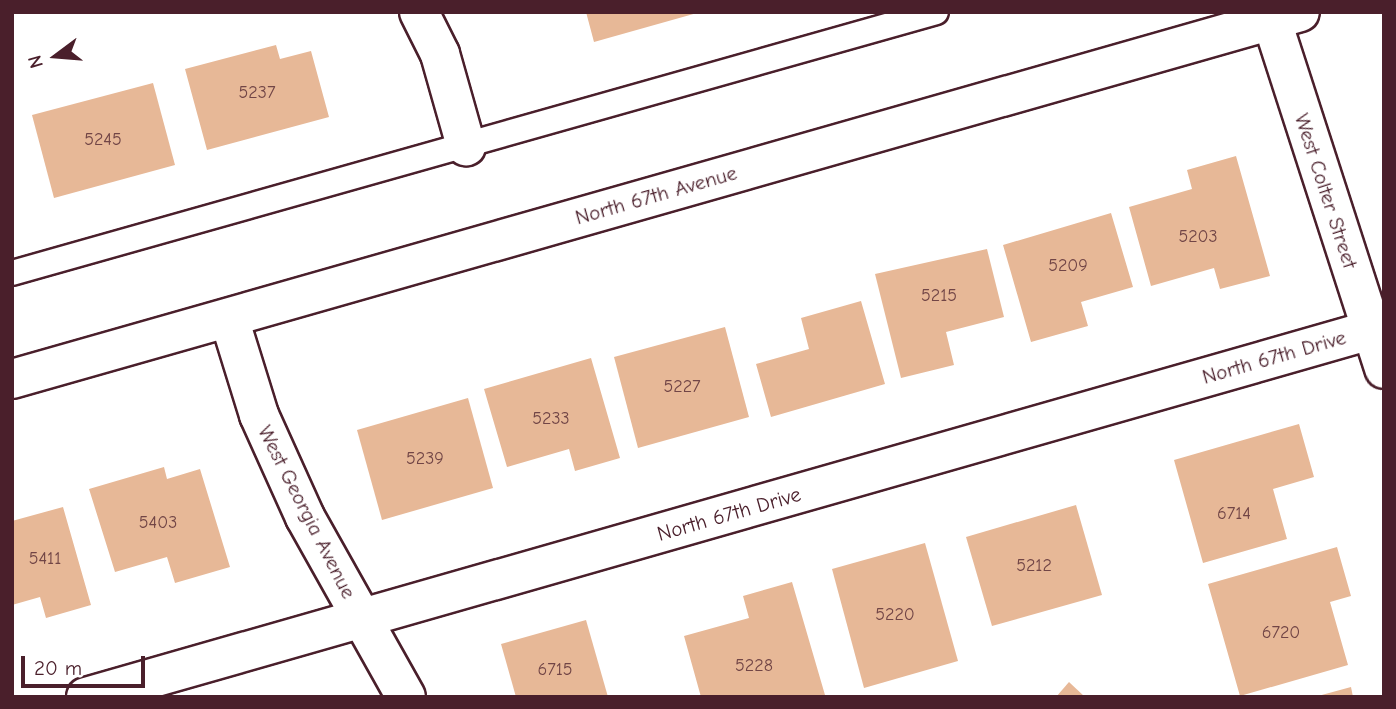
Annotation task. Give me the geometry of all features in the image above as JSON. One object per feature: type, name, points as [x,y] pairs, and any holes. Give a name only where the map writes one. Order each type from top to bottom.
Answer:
[{"type":"street","points":[[419,12],[440,54],[466,146]]},
{"type":"street","name":"North 67th Avenue","points":[[12,379],[1280,15]]},
{"type":"street","name":"West Colter Street","points":[[1280,15],[1384,369]]},
{"type":"street","name":"West Georgia Avenue","points":[[229,318],[259,415],[362,620],[407,697]]},
{"type":"street","name":"North 67th Drive","points":[[86,697],[1371,330]]},
{"type":"lane","points":[[12,273],[936,12]]},
{"type":"building","points":[[586,12],[697,12],[697,13],[594,42]]},
{"type":"building","points":[[276,45],[280,59],[311,51],[329,117],[207,150],[185,69]]},
{"type":"building","points":[[153,83],[175,165],[54,198],[32,115]]},
{"type":"building","points":[[1236,156],[1270,276],[1220,289],[1214,268],[1151,286],[1129,207],[1192,189],[1187,170]]},
{"type":"building","points":[[1111,213],[1133,287],[1081,302],[1088,326],[1031,342],[1003,245]]},
{"type":"building","points":[[987,249],[1004,317],[946,332],[954,365],[901,378],[875,274]]},
{"type":"building","points":[[861,301],[885,384],[771,417],[756,364],[809,349],[801,318]]},
{"type":"building","points":[[725,327],[749,417],[638,448],[614,357]]},
{"type":"building","points":[[591,358],[620,458],[575,471],[569,449],[507,467],[484,389]]},
{"type":"building","points":[[468,398],[493,488],[382,520],[357,430]]},
{"type":"building","points":[[1299,424],[1314,477],[1273,489],[1287,539],[1203,563],[1174,460]]},
{"type":"building","points":[[164,467],[167,479],[200,469],[230,567],[175,583],[167,557],[115,572],[89,489]]},
{"type":"building","points":[[1076,505],[1102,595],[992,626],[966,537]]},
{"type":"building","points":[[63,507],[91,605],[46,618],[40,597],[12,605],[12,521]]},
{"type":"building","points":[[925,543],[958,661],[864,688],[832,569]]},
{"type":"building","points":[[1337,547],[1351,596],[1330,602],[1348,665],[1240,696],[1208,584]]},
{"type":"building","points":[[792,582],[825,695],[701,697],[684,636],[749,618],[743,596]]},
{"type":"building","points":[[586,620],[608,697],[516,697],[501,644]]},
{"type":"building","points":[[1069,682],[1085,697],[1056,697]]},
{"type":"building","points":[[1351,687],[1353,697],[1318,697],[1318,696]]}]
